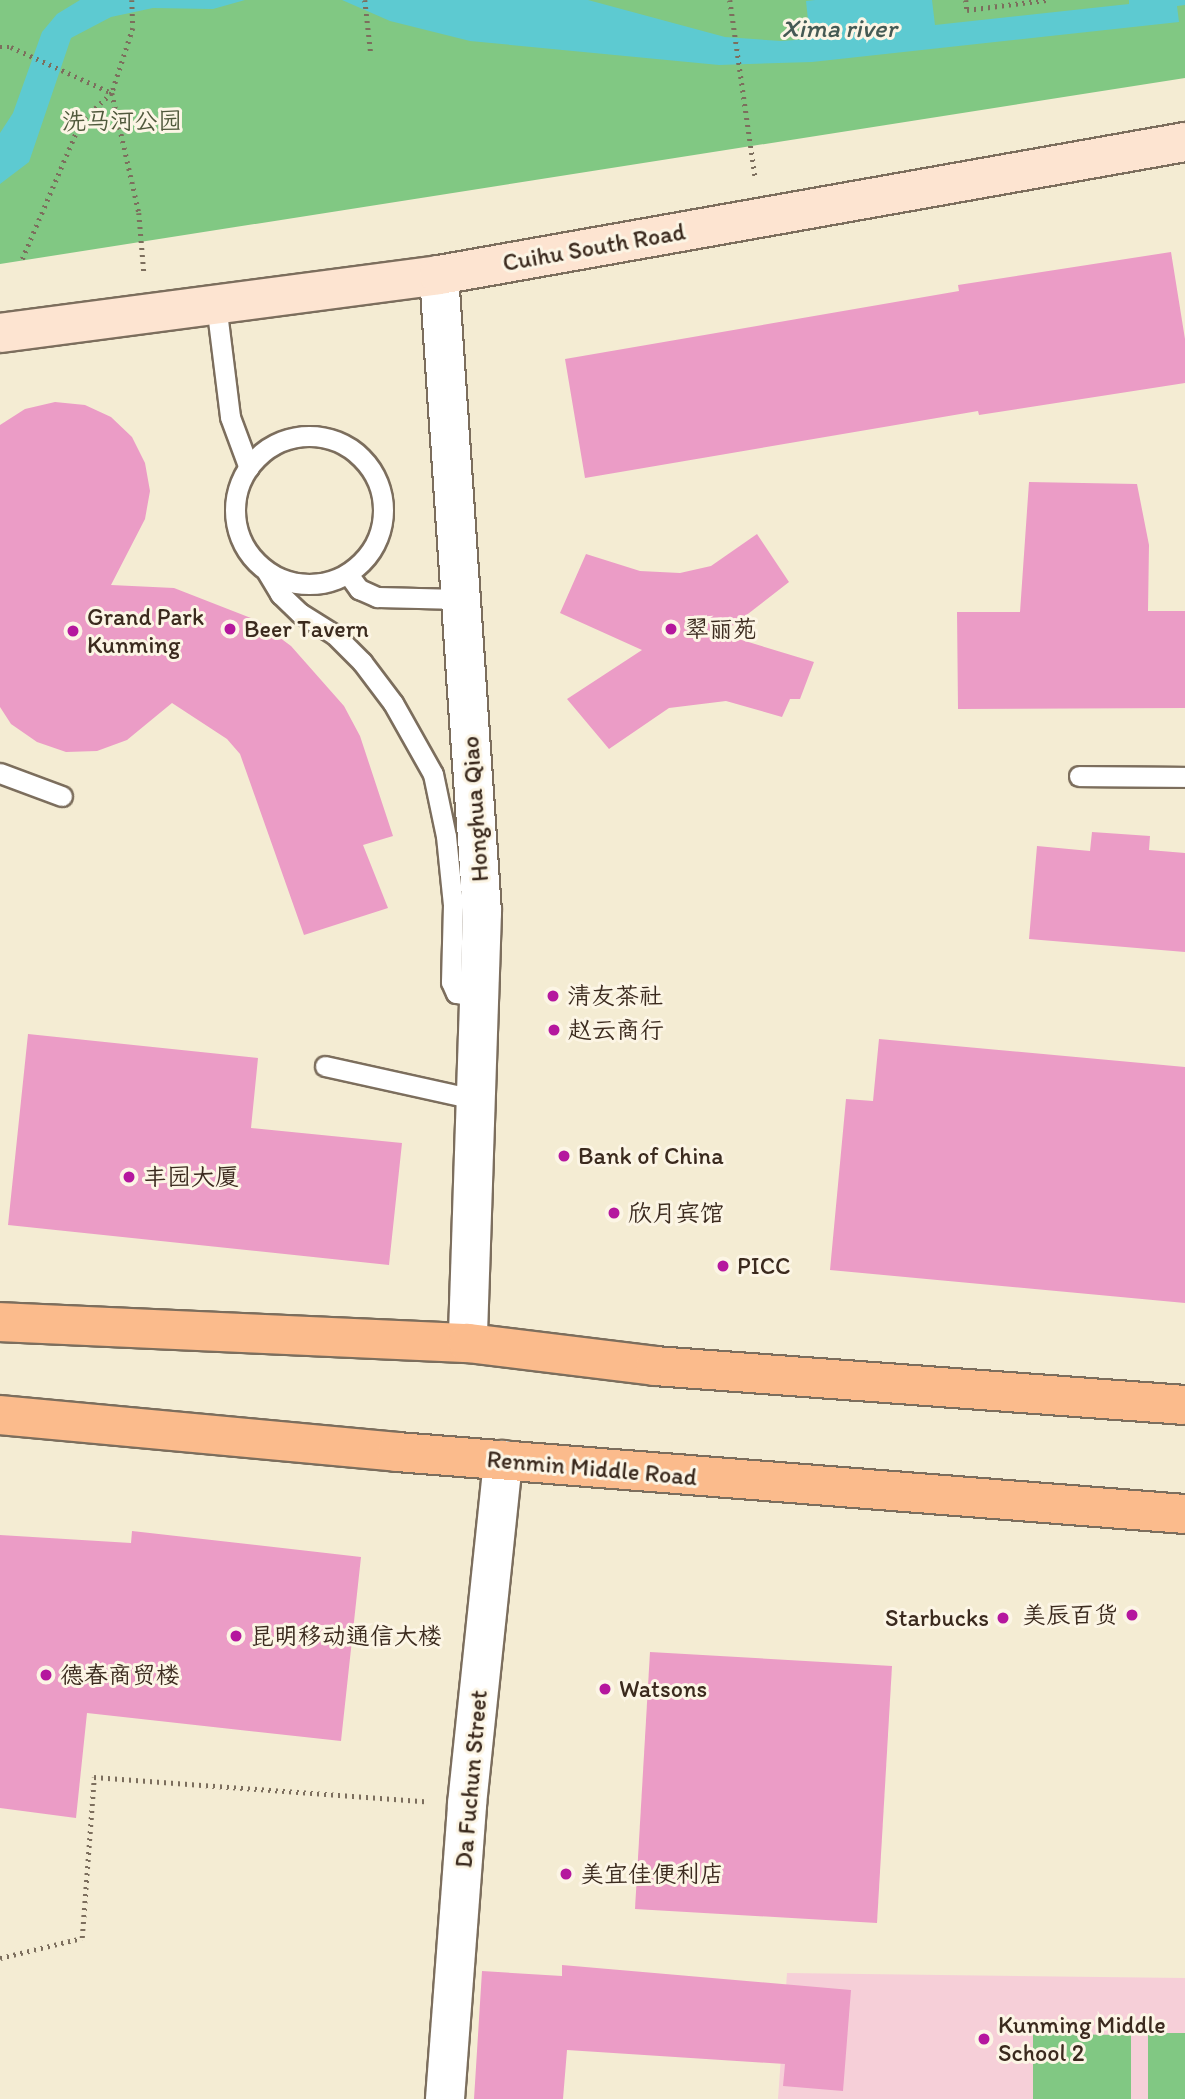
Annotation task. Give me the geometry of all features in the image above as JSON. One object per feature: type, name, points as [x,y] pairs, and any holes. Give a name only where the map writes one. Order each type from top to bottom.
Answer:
[{"type":"main road","points":[[0,1322],[468,1343],[655,1366],[1185,1405]]},
{"type":"main road","name":"Renmin Middle Road","points":[[0,1415],[503,1460],[1185,1514]]},
{"type":"street","name":"Cuihu South Road","points":[[0,333],[439,275],[761,218],[1184,150]]},
{"type":"street","name":"Honghua Qiao","points":[[439,275],[482,912],[478,1100],[468,1343]]},
{"type":"street","name":"Da Fuchun Street","points":[[444,2099],[467,1804],[503,1460]]},
{"type":"lane","points":[[216,304],[230,417],[249,468]]},
{"type":"lane","points":[[267,572],[307,584],[348,574],[364,561],[383,523],[383,502],[367,463],[341,444],[311,436],[270,447],[249,468],[235,498],[235,519],[251,558],[267,572],[290,604],[334,634],[362,662],[393,703],[433,774],[446,836],[453,905],[451,982],[456,993],[479,997]]},
{"type":"lane","points":[[348,574],[359,589],[377,597],[460,598]]},
{"type":"lane","points":[[0,773],[62,796]]},
{"type":"lane","points":[[1079,776],[1185,777]]},
{"type":"lane","points":[[325,1066],[478,1100]]},
{"type":"path","points":[[22,260],[81,122],[112,93],[133,29],[132,0]]},
{"type":"path","points":[[365,0],[371,54]]},
{"type":"path","points":[[730,0],[761,218]]},
{"type":"path","points":[[966,0],[967,10],[1046,0]]},
{"type":"path","points":[[0,47],[11,47],[65,69],[112,93]]},
{"type":"path","points":[[112,93],[139,213],[147,313]]},
{"type":"path","points":[[0,1958],[82,1938],[94,1777],[467,1804]]},
{"type":"shaded area","name":"Kunming Middle School 2","points":[[787,1973],[1185,1978],[1185,2099],[778,2099]]},
{"type":"green space","name":"洗马河公园","points":[[0,0],[1185,0],[1185,78],[0,264]]},
{"type":"green space","points":[[1148,2033],[1185,2033],[1185,2099],[1148,2099]]},
{"type":"green space","points":[[1033,2034],[1131,2035],[1131,2099],[1033,2099]]},
{"type":"water","points":[[80,0],[245,0],[213,9],[153,8],[111,17],[71,38],[29,162],[0,184],[0,133],[13,113],[42,32],[57,14]]},
{"type":"water","name":"Xima river","points":[[342,0],[588,0],[725,37],[781,41],[810,39],[806,1],[815,0],[932,0],[935,25],[1129,4],[1129,0],[1185,0],[1185,5],[1177,6],[1179,22],[812,62],[719,65],[470,41],[390,21]]},
{"type":"building","points":[[1171,252],[1185,339],[1185,383],[979,415],[978,411],[585,478],[565,359],[959,291],[958,285]]},
{"type":"building","points":[[55,402],[85,405],[111,417],[132,437],[145,463],[150,491],[145,519],[111,585],[174,588],[256,620],[291,646],[344,706],[360,736],[393,836],[363,845],[388,908],[304,935],[240,754],[227,739],[172,703],[127,740],[97,751],[66,752],[37,742],[11,724],[0,707],[0,425],[25,409]]},
{"type":"building","points":[[1029,482],[1137,484],[1149,545],[1148,611],[1185,611],[1185,708],[958,709],[957,612],[1020,612]]},
{"type":"building","name":"翠丽苑","points":[[757,534],[789,582],[722,634],[814,662],[800,699],[790,699],[782,717],[726,701],[669,708],[609,749],[567,699],[642,650],[560,613],[586,554],[640,571],[680,573],[711,566]]},
{"type":"building","points":[[1092,832],[1150,836],[1149,850],[1185,853],[1185,952],[1029,939],[1037,846],[1090,851]]},
{"type":"building","name":"丰园大厦","points":[[28,1034],[258,1058],[251,1128],[402,1143],[389,1265],[8,1225]]},
{"type":"building","points":[[879,1039],[1185,1067],[1185,1303],[830,1270],[846,1099],[873,1101]]},
{"type":"building","points":[[132,1531],[361,1557],[341,1741],[87,1713],[76,1818],[0,1808],[0,1535],[131,1543]]},
{"type":"building","points":[[650,1652],[892,1666],[877,1923],[635,1909]]},
{"type":"building","points":[[562,1965],[851,1990],[843,2091],[783,2086],[785,2064],[567,2050],[563,2099],[474,2099],[482,1971],[562,1976]]},
{"type":"place","name":"Beer Tavern","points":[[230,629]]},
{"type":"place","name":"翠丽苑","points":[[671,629]]},
{"type":"place","name":"Grand Park Kunming","points":[[73,631]]},
{"type":"place","name":"清友茶社","points":[[553,996]]},
{"type":"place","name":"赵云商行","points":[[554,1030]]},
{"type":"place","name":"Bank of China","points":[[564,1156]]},
{"type":"place","name":"丰园大厦","points":[[129,1177]]},
{"type":"place","name":"欣月宾馆","points":[[614,1213]]},
{"type":"place","name":"PICC","points":[[723,1266]]},
{"type":"place","name":"美辰百货","points":[[1132,1615]]},
{"type":"place","name":"Starbucks","points":[[1003,1618]]},
{"type":"place","name":"昆明移动通信大楼","points":[[236,1636]]},
{"type":"place","name":"德春商贸楼","points":[[46,1675]]},
{"type":"place","name":"Watsons","points":[[605,1689]]},
{"type":"place","name":"美宜佳便利店","points":[[566,1874]]},
{"type":"place","name":"Kunming Middle School 2","points":[[984,2039]]}]
